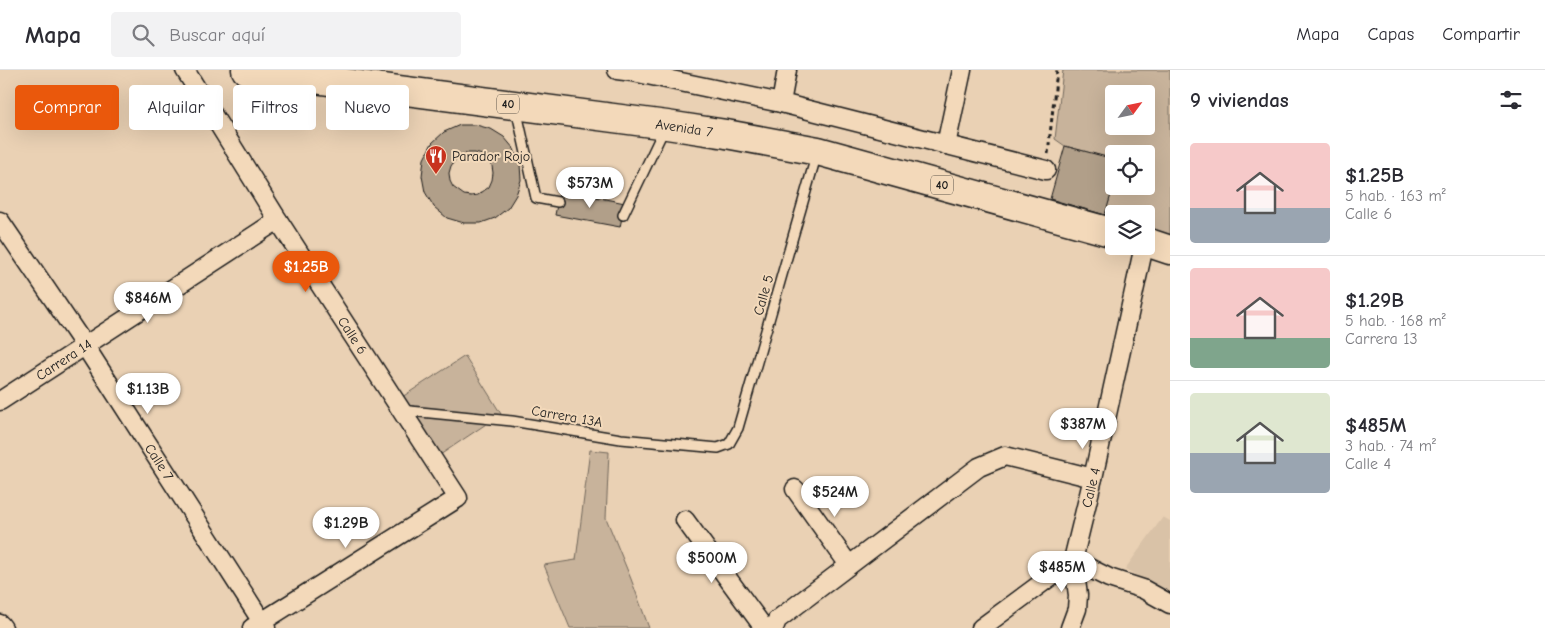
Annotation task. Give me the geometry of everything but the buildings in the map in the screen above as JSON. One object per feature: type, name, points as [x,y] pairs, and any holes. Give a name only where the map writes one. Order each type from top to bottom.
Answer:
[{"type":"main road","name":"Avenida 7","points":[[246,70],[734,135],[818,152],[1105,231]]},
{"type":"main road","points":[[1155,245],[1170,250]]},
{"type":"street","name":"Calle 6","points":[[185,70],[278,220],[458,498],[260,626]]},
{"type":"street","points":[[781,103],[787,70]]},
{"type":"street","points":[[946,145],[962,70]]},
{"type":"street","points":[[628,71],[781,103],[1046,170]]},
{"type":"street","name":"Carrera 14","points":[[0,401],[278,220]]},
{"type":"street","name":"Calle 7","points":[[0,221],[85,346],[260,626]]},
{"type":"street","name":"Calle 4","points":[[1073,560],[1142,255]]},
{"type":"street","points":[[774,628],[777,620],[979,467],[1005,456],[1093,478]]},
{"type":"street","points":[[795,489],[849,565]]},
{"type":"street","points":[[685,520],[764,628]]},
{"type":"street","points":[[1073,560],[1110,578],[1143,589],[1170,604]]},
{"type":"street","points":[[981,628],[1073,560]]},
{"type":"street","points":[[1070,628],[1077,609],[1078,595],[1073,560]]},
{"type":"street","points":[[0,624],[3,628]]},
{"type":"lane","points":[[516,105],[536,198],[558,202]]},
{"type":"lane","points":[[623,215],[666,125]]},
{"type":"lane","name":"Calle 5","points":[[729,444],[738,428],[818,152]]},
{"type":"lane","name":"Carrera 13A","points":[[400,410],[512,421],[621,439],[718,448],[729,444]]},
{"type":"path","points":[[1046,170],[1058,70]]},
{"type":"shaded area","points":[[1063,70],[1170,70],[1170,235],[1155,231],[1155,205],[1108,205],[1111,195],[1155,195],[1155,145],[1105,145],[1105,157],[1065,146],[1055,139]]},
{"type":"shaded area","points":[[465,356],[501,414],[437,457],[399,399]]},
{"type":"shaded area","points":[[590,450],[609,452],[606,518],[649,628],[570,628],[544,565],[576,560]]},
{"type":"shaded area","points":[[1163,517],[1170,521],[1170,595],[1125,569]]},
{"type":"place","name":"Parador Rojo","points":[[436,175]]}]
